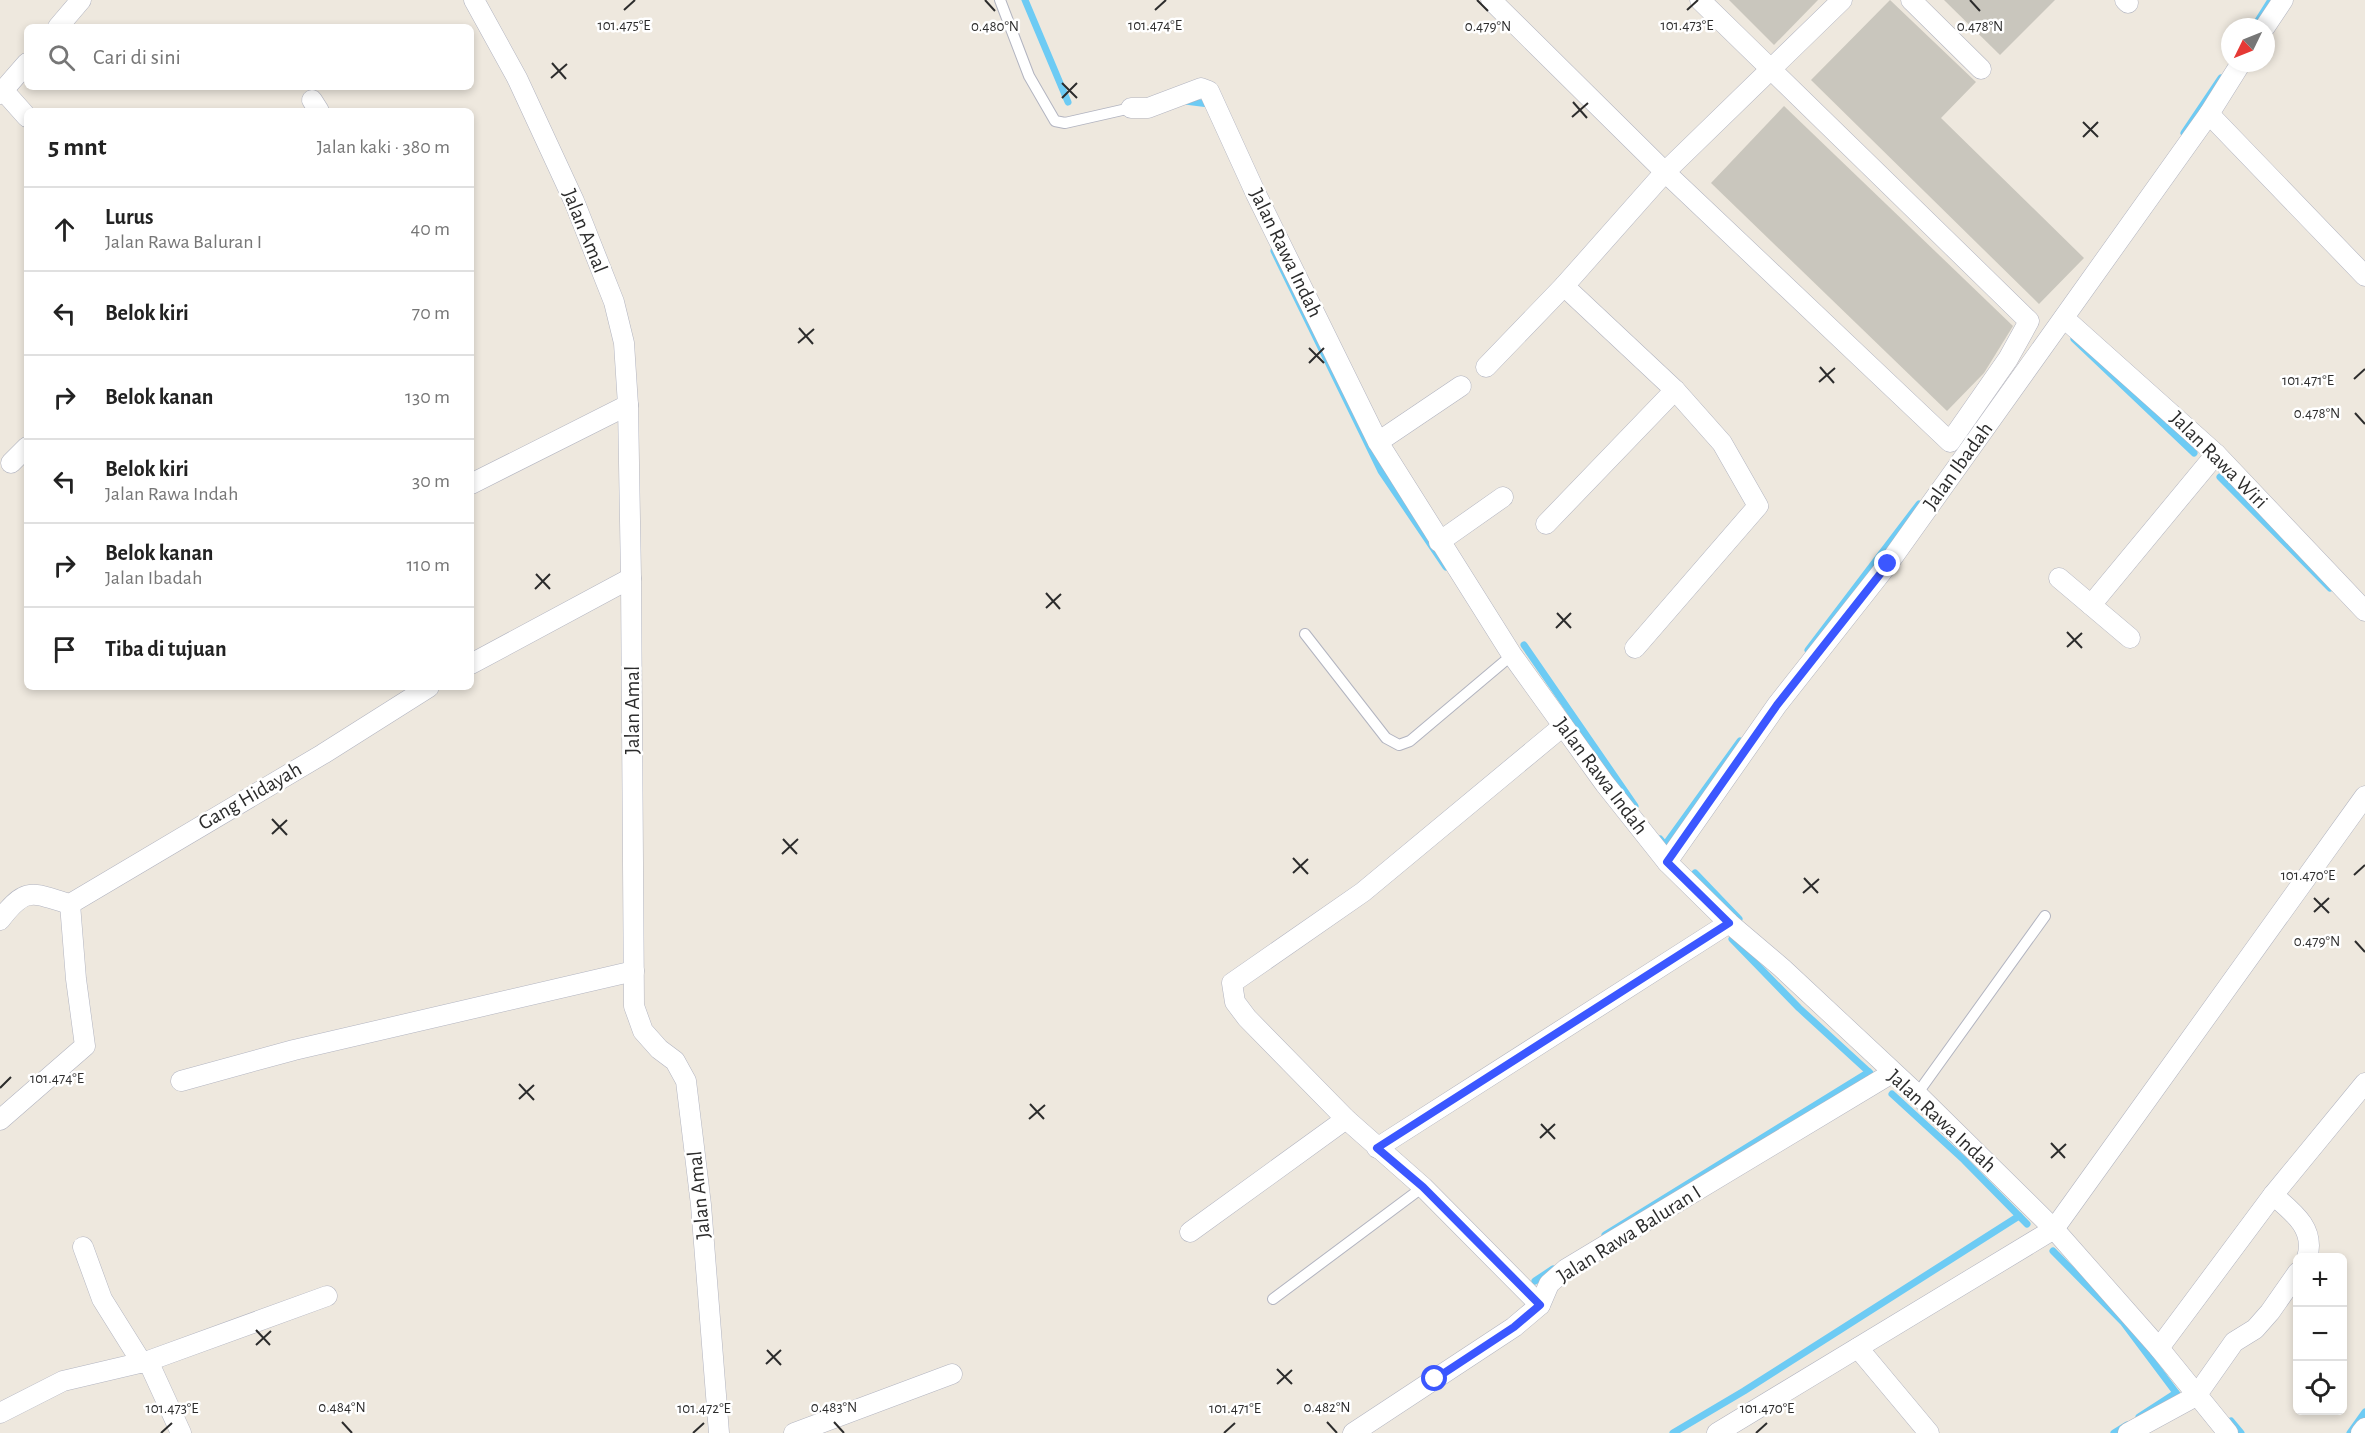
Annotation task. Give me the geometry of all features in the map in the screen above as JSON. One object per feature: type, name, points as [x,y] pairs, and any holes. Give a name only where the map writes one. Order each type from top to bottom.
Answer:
[{"type":"street","points":[[61,24],[81,0]]},
{"type":"street","name":"Jalan Amal","points":[[474,0],[522,88],[574,201],[614,302],[624,343],[628,405],[631,578],[634,1006],[643,1031],[659,1049],[675,1061],[686,1081],[701,1205],[719,1433]]},
{"type":"street","points":[[1491,0],[1665,172],[1950,442],[2008,359],[2029,321],[1700,0]]},
{"type":"street","points":[[1486,367],[1564,286],[1665,172],[1842,0]]},
{"type":"street","points":[[1911,0],[1982,69]]},
{"type":"street","points":[[2271,18],[2283,0]]},
{"type":"street","points":[[24,66],[1,92],[24,114]]},
{"type":"street","name":"Jalan Ibadah","points":[[1667,862],[1777,705],[1888,564],[2209,114],[2235,72]]},
{"type":"street","name":"Jalan Rawa Indah","points":[[1131,108],[1148,108],[1201,88],[1209,91],[1256,194],[1378,442],[1512,655],[1563,726],[1667,862],[1729,923],[1782,968],[1917,1094],[2054,1229],[2159,1348],[2228,1433]]},
{"type":"street","points":[[2209,114],[2365,276]]},
{"type":"street","points":[[1564,286],[1675,390],[1722,442],[1758,506],[1635,648]]},
{"type":"street","name":"Jalan Rawa Wiri","points":[[2064,318],[2216,454],[2365,611]]},
{"type":"street","points":[[1378,442],[1461,386]]},
{"type":"street","points":[[1546,524],[1675,390]]},
{"type":"street","points":[[474,482],[628,405]]},
{"type":"street","points":[[11,464],[24,450]]},
{"type":"street","points":[[2091,605],[2216,454]]},
{"type":"street","points":[[1439,542],[1503,497]]},
{"type":"street","points":[[474,662],[631,578]]},
{"type":"street","points":[[2059,578],[2130,638]]},
{"type":"street","name":"Gang Hidayah","points":[[70,904],[323,754],[420,690]]},
{"type":"street","points":[[1540,1305],[1423,1187],[1346,1119],[1247,1018],[1235,1002],[1232,983],[1363,892],[1563,726]]},
{"type":"street","points":[[1717,1433],[2054,1229],[2365,796]]},
{"type":"street","points":[[0,920],[23,896],[40,893],[70,904],[76,979],[86,1046],[0,1120]]},
{"type":"street","points":[[1377,1148],[1729,923]]},
{"type":"street","points":[[182,1081],[294,1050],[634,971]]},
{"type":"street","name":"Jalan Rawa Baluran I","points":[[1353,1433],[1514,1327],[1540,1305],[1549,1284],[1566,1269],[1892,1073]]},
{"type":"street","points":[[2159,1348],[2273,1194],[2365,1083]]},
{"type":"street","points":[[1190,1232],[1346,1119]]},
{"type":"street","points":[[2273,1194],[2304,1227],[2311,1244],[2308,1253]]},
{"type":"street","points":[[83,1247],[102,1299],[145,1362],[181,1433]]},
{"type":"street","points":[[2128,1433],[2196,1396],[2234,1342],[2254,1329],[2270,1312],[2293,1279]]},
{"type":"street","points":[[0,1413],[63,1381],[145,1362],[327,1296]]},
{"type":"street","points":[[1857,1348],[1929,1433]]},
{"type":"street","points":[[794,1433],[815,1430],[952,1374]]},
{"type":"street","points":[[2361,1433],[2365,1428]]},
{"type":"lane","points":[[1000,0],[1029,76],[1055,121],[1065,123],[1131,108]]},
{"type":"lane","points":[[1305,634],[1386,738],[1399,745],[1410,741],[1512,655]]},
{"type":"lane","points":[[1917,1094],[2045,916]]},
{"type":"lane","points":[[1273,1299],[1423,1187]]},
{"type":"building","points":[[1729,0],[1818,0],[1774,45]]},
{"type":"building","points":[[1890,0],[1976,82],[1941,118],[2084,258],[2039,304],[1811,80]]},
{"type":"building","points":[[1944,0],[2055,0],[2000,55]]},
{"type":"building","points":[[1784,106],[2013,326],[1984,373],[1947,411],[1711,183]]},
{"type":"waterway","points":[[1025,0],[1068,102]]},
{"type":"waterway","points":[[2260,18],[2271,0]]},
{"type":"waterway","points":[[2184,133],[2221,78]]},
{"type":"waterway","points":[[1185,101],[1209,104]]},
{"type":"waterway","points":[[1274,251],[1381,471],[1446,567]]},
{"type":"waterway","points":[[2074,339],[2194,453]]},
{"type":"waterway","points":[[2220,477],[2330,588]]},
{"type":"waterway","points":[[1808,650],[1919,504]]},
{"type":"waterway","points":[[1524,645],[1635,806]]},
{"type":"waterway","points":[[1660,839],[1665,845],[1740,741]]},
{"type":"waterway","points":[[1695,873],[1739,919]]},
{"type":"waterway","points":[[1732,939],[1799,1008],[1870,1073]]},
{"type":"waterway","points":[[1605,1235],[1869,1072]]},
{"type":"waterway","points":[[1892,1094],[1964,1160],[2027,1224]]},
{"type":"waterway","points":[[1673,1433],[1744,1391],[2019,1216]]},
{"type":"waterway","points":[[2053,1251],[2123,1322],[2177,1394]]},
{"type":"waterway","points":[[1535,1281],[1553,1269]]},
{"type":"waterway","points":[[2139,1417],[2176,1393]]},
{"type":"waterway","points":[[2350,1433],[2365,1412]]},
{"type":"waterway","points":[[2231,1421],[2241,1433]]},
{"type":"waterway","points":[[2114,1433],[2127,1425]]},
{"type":"route","points":[[1435,1379],[1514,1327],[1540,1305],[1423,1187],[1377,1148],[1729,923],[1667,862],[1777,705],[1888,564]]}]
